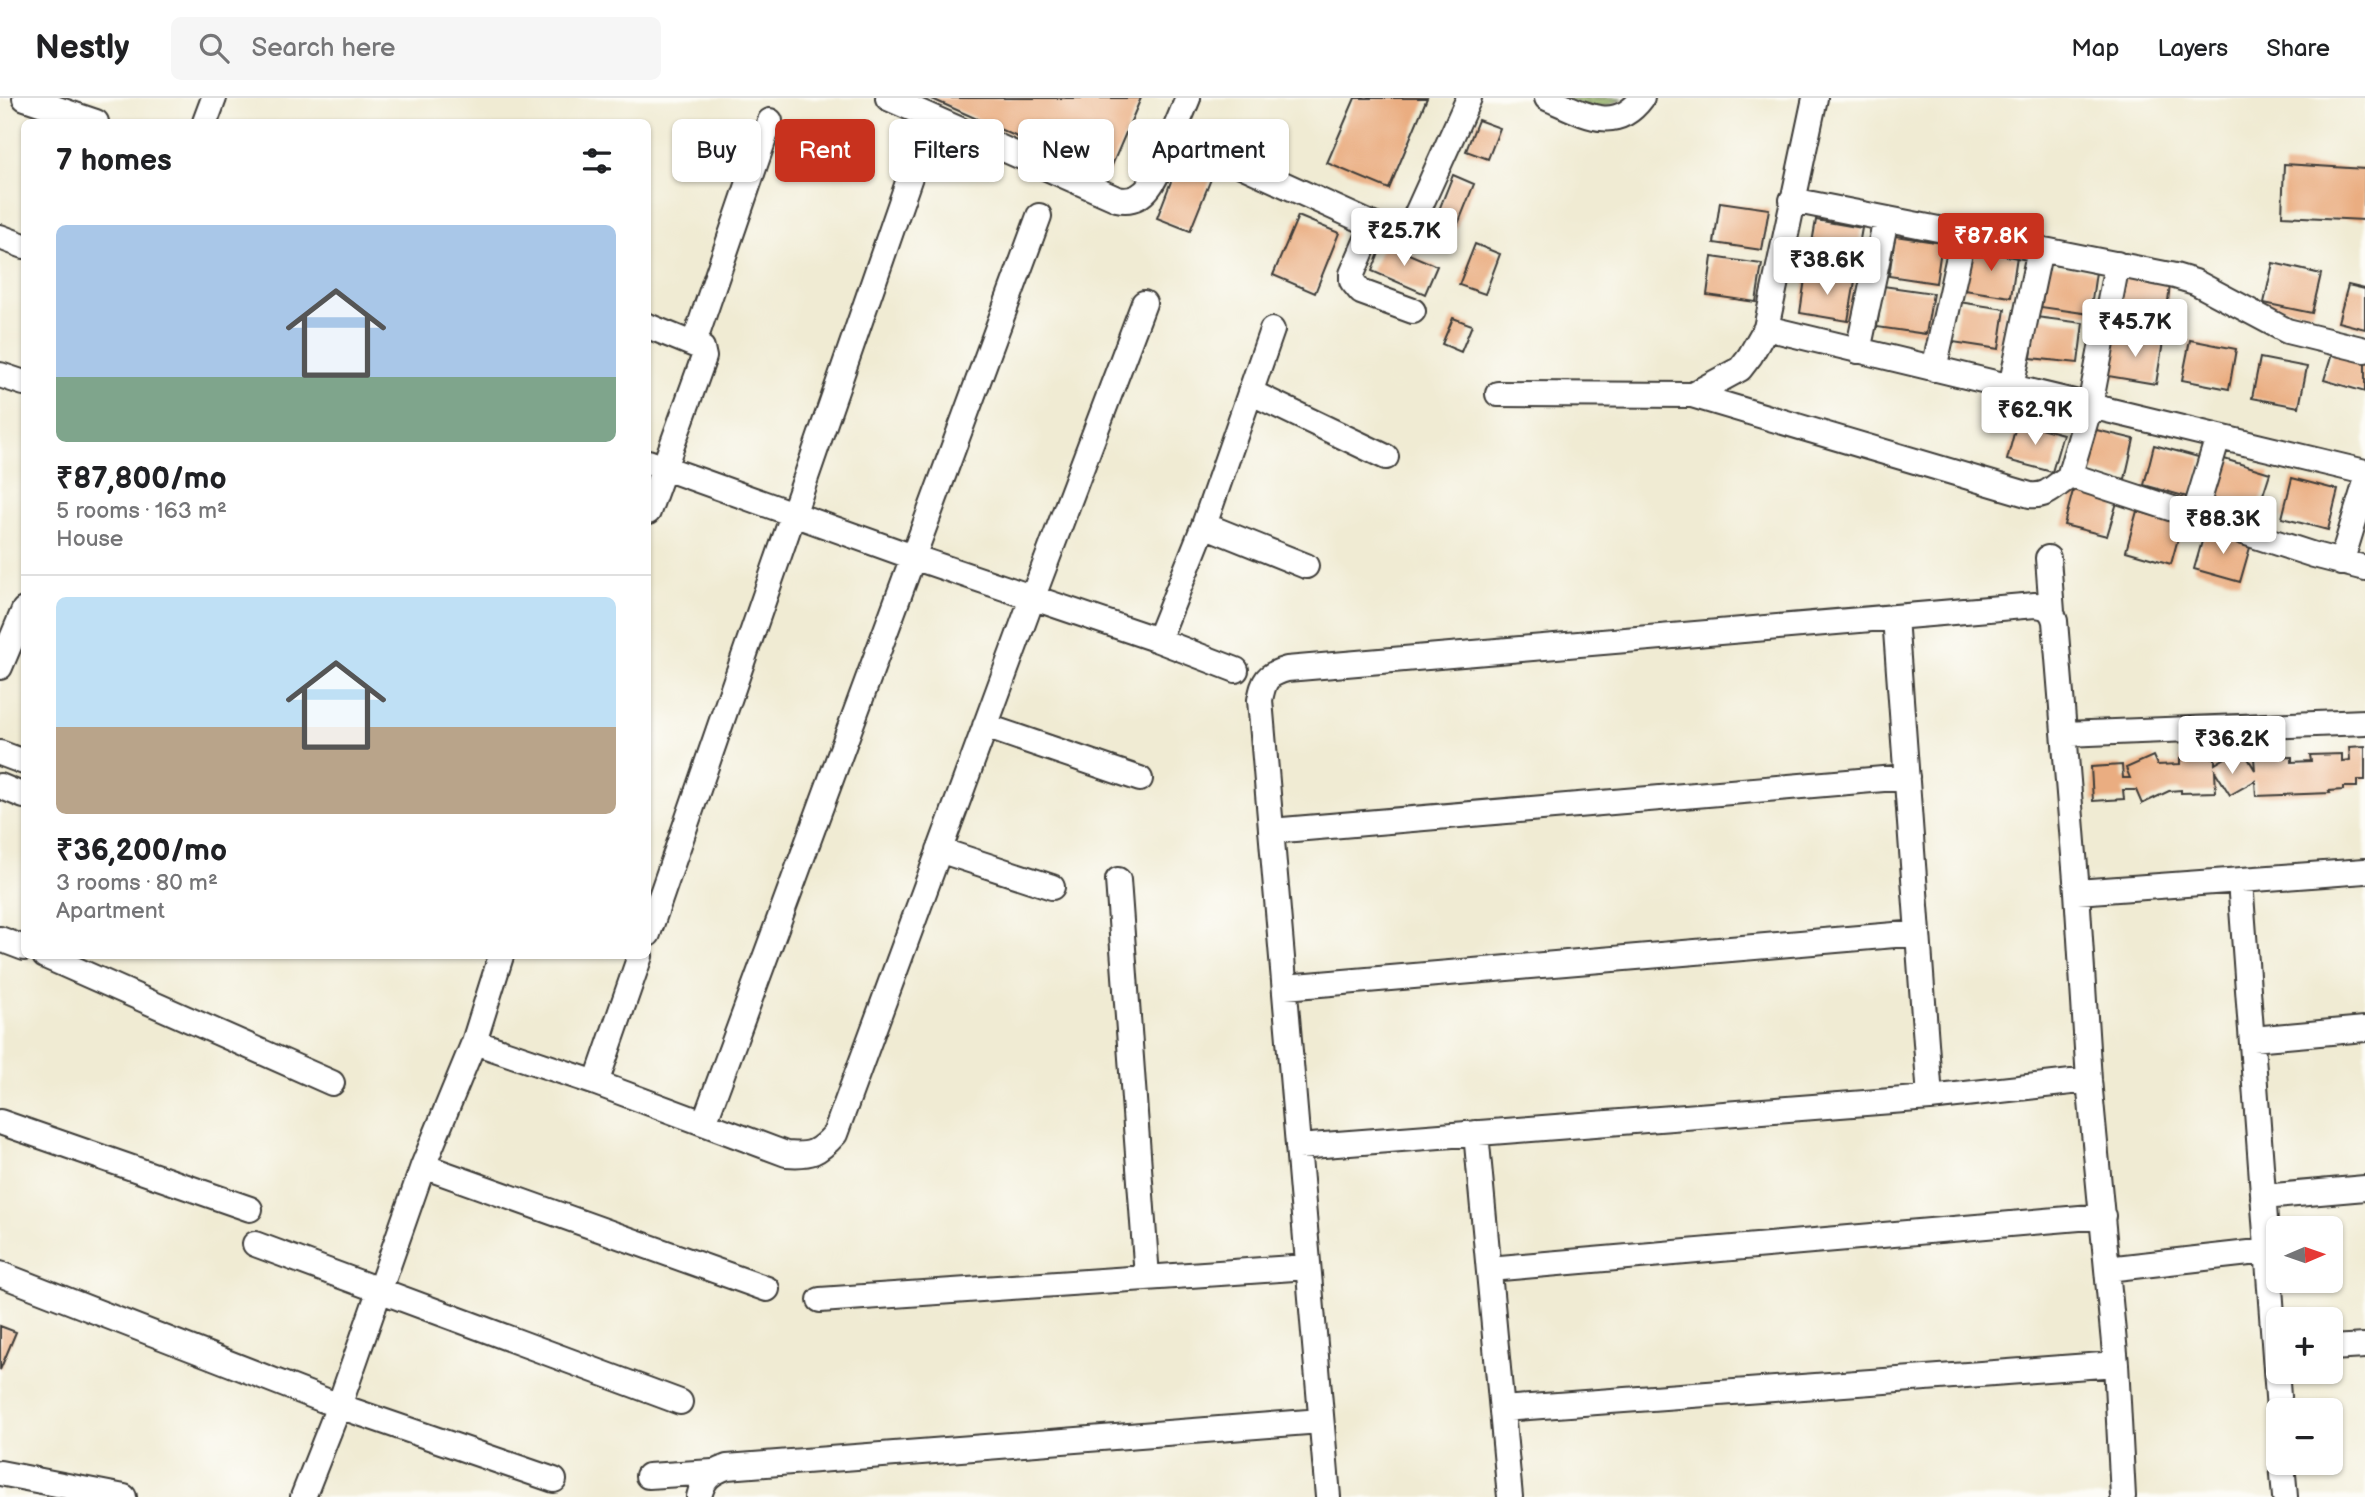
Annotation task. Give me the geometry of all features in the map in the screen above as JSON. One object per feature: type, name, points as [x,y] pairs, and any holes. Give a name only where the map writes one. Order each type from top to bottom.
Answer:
[{"type":"street","points":[[25,98],[87,119]]},
{"type":"street","points":[[206,119],[214,98]]},
{"type":"street","points":[[888,98],[1117,199],[1138,199],[1148,190],[1152,182]]},
{"type":"street","points":[[1179,119],[1188,98]]},
{"type":"street","points":[[1278,182],[1373,225],[1389,231],[1403,230],[1413,222],[1469,98]]},
{"type":"street","points":[[1547,98],[1601,120],[1622,117],[1642,98]]},
{"type":"street","points":[[1692,396],[1740,369],[1751,356],[1766,328],[1815,98]]},
{"type":"street","points":[[694,343],[770,121]]},
{"type":"street","points":[[651,925],[908,182]]},
{"type":"street","points":[[1792,200],[2175,276],[2195,282],[2287,331],[2365,350]]},
{"type":"street","points":[[704,1123],[1039,216]]},
{"type":"street","points":[[1858,351],[1886,219]]},
{"type":"street","points":[[1373,225],[1352,274],[1352,281],[1361,292],[1413,311]]},
{"type":"street","points":[[1934,369],[1964,234]]},
{"type":"street","points":[[0,237],[21,245]]},
{"type":"street","points":[[2011,387],[2040,249]]},
{"type":"street","points":[[1498,394],[1692,396],[2039,496],[2049,493],[2069,477],[2090,406],[2117,264]]},
{"type":"street","points":[[474,1042],[596,1083],[786,1154],[806,1156],[823,1148],[835,1134],[1144,303]]},
{"type":"street","points":[[651,327],[694,343],[702,348],[704,357],[656,465],[651,494]]},
{"type":"street","points":[[1766,328],[2365,472]]},
{"type":"street","points":[[1158,640],[1204,525],[1272,330]]},
{"type":"street","points":[[0,375],[21,382]]},
{"type":"street","points":[[1250,392],[1386,457]]},
{"type":"street","points":[[2194,516],[2218,437]]},
{"type":"street","points":[[656,465],[1032,599],[1158,640],[1236,670]]},
{"type":"street","points":[[2069,477],[2353,565],[2365,485]]},
{"type":"street","points":[[1204,525],[1306,566]]},
{"type":"street","points":[[2048,558],[2065,734],[2089,1080],[2116,1364],[2123,1497]]},
{"type":"street","points":[[1328,1497],[1260,700],[1264,682],[1273,673],[1287,669],[2035,605],[2045,606],[2052,612]]},
{"type":"street","points":[[0,667],[21,617]]},
{"type":"street","points":[[1895,617],[1930,1098]]},
{"type":"street","points":[[2065,734],[2365,722]]},
{"type":"street","points":[[985,726],[1140,779]]},
{"type":"street","points":[[0,753],[21,761]]},
{"type":"street","points":[[1271,831],[1907,777]]},
{"type":"street","points":[[0,786],[21,795]]},
{"type":"street","points":[[939,850],[1052,887]]},
{"type":"street","points":[[2077,892],[2365,871]]},
{"type":"street","points":[[1118,880],[1147,1277]]},
{"type":"street","points":[[2240,881],[2266,1238]]},
{"type":"street","points":[[1284,987],[1918,933]]},
{"type":"street","points":[[0,939],[21,947]]},
{"type":"street","points":[[52,959],[332,1083]]},
{"type":"street","points":[[303,1497],[339,1406],[423,1166],[474,1042],[500,959]]},
{"type":"street","points":[[596,1083],[639,959]]},
{"type":"street","points":[[2252,1039],[2365,1029]]},
{"type":"street","points":[[1298,1147],[1930,1098],[2089,1080]]},
{"type":"street","points":[[0,1122],[250,1209]]},
{"type":"street","points":[[1476,1133],[1510,1497]]},
{"type":"street","points":[[423,1166],[767,1289]]},
{"type":"street","points":[[2263,1197],[2365,1188]]},
{"type":"street","points":[[1489,1269],[2103,1216]]},
{"type":"street","points":[[255,1244],[680,1402]]},
{"type":"street","points":[[2107,1269],[2266,1251]]},
{"type":"street","points":[[820,1300],[1308,1267]]},
{"type":"street","points":[[0,1274],[339,1406],[554,1480]]},
{"type":"street","points":[[2343,1348],[2365,1346]]},
{"type":"street","points":[[1502,1409],[2116,1364]]},
{"type":"street","points":[[648,1476],[713,1472],[741,1466],[1321,1421]]},
{"type":"street","points":[[699,1497],[702,1482],[713,1472]]},
{"type":"street","points":[[0,1473],[124,1497]]},
{"type":"street","points":[[2283,1475],[2285,1497]]},
{"type":"green space","points":[[1561,98],[1623,98],[1607,106],[1592,107]]},
{"type":"building","points":[[930,98],[1141,98],[1132,119],[1128,119],[1128,128],[1114,161],[1114,119],[1018,119],[1018,137],[1004,131],[1004,119],[977,119]]},
{"type":"building","points":[[1355,98],[1427,98],[1389,189],[1327,163]]},
{"type":"building","points":[[1478,120],[1500,128],[1488,159],[1466,151]]},
{"type":"building","points":[[2284,164],[2365,169],[2364,220],[2282,216]]},
{"type":"building","points":[[1453,175],[1474,184],[1456,229],[1435,220]]},
{"type":"building","points":[[1171,182],[1210,182],[1190,231],[1157,218]]},
{"type":"building","points":[[1720,202],[1769,209],[1762,250],[1714,243]]},
{"type":"building","points":[[1298,216],[1339,233],[1315,293],[1273,275]]},
{"type":"building","points":[[1816,220],[1862,228],[1855,268],[1809,260]]},
{"type":"building","points":[[1895,236],[1942,243],[1936,283],[1889,276]]},
{"type":"building","points":[[1383,243],[1437,266],[1425,294],[1372,271]]},
{"type":"building","points":[[1475,244],[1500,254],[1485,294],[1459,285]]},
{"type":"building","points":[[1970,249],[2017,256],[2011,297],[1964,290]]},
{"type":"building","points":[[1712,257],[1762,264],[1756,302],[1707,295]]},
{"type":"building","points":[[2273,263],[2321,274],[2312,313],[2264,303]]},
{"type":"building","points":[[2048,264],[2096,272],[2090,314],[2041,307]]},
{"type":"building","points":[[1806,272],[1855,281],[1848,321],[1800,313]]},
{"type":"building","points":[[2123,278],[2170,285],[2165,325],[2118,318]]},
{"type":"building","points":[[2348,285],[2365,289],[2365,329],[2338,322]]},
{"type":"building","points":[[1883,286],[1933,293],[1926,334],[1877,327]]},
{"type":"building","points":[[1959,302],[2005,309],[1999,349],[1953,342]]},
{"type":"building","points":[[2036,317],[2083,323],[2078,363],[2031,358]]},
{"type":"building","points":[[1453,318],[1472,325],[1461,352],[1442,344]]},
{"type":"building","points":[[2114,334],[2163,342],[2156,384],[2108,376]]},
{"type":"building","points":[[2190,340],[2236,349],[2229,389],[2182,380]]},
{"type":"building","points":[[2335,344],[2365,352],[2365,392],[2324,380]]},
{"type":"building","points":[[2260,358],[2307,367],[2299,407],[2252,398]]},
{"type":"building","points":[[2017,422],[2063,434],[2052,472],[2007,460]]},
{"type":"building","points":[[2088,428],[2134,439],[2125,479],[2078,469]]},
{"type":"building","points":[[2154,445],[2202,458],[2191,498],[2144,485]]},
{"type":"building","points":[[2221,458],[2270,473],[2257,513],[2209,498]]},
{"type":"building","points":[[2292,478],[2338,490],[2328,530],[2282,518]]},
{"type":"building","points":[[2074,487],[2118,499],[2107,536],[2064,525]]},
{"type":"building","points":[[2137,511],[2182,524],[2171,564],[2126,551]]},
{"type":"building","points":[[2205,531],[2251,544],[2240,582],[2194,569]]},
{"type":"building","points":[[2365,746],[2365,780],[2357,780],[2357,787],[2343,787],[2343,790],[2329,791],[2330,793],[2256,796],[2255,781],[2230,795],[2215,771],[2216,792],[2169,791],[2142,804],[2136,790],[2123,790],[2124,799],[2093,801],[2091,767],[2122,765],[2123,778],[2130,778],[2126,768],[2153,756],[2157,765],[2180,764],[2180,758],[2215,757],[2215,764],[2242,748],[2255,770],[2254,758],[2292,757],[2292,762],[2311,761],[2310,755],[2342,754],[2342,761],[2350,760],[2349,747]]},
{"type":"building","points":[[0,1326],[16,1332],[0,1370]]}]
